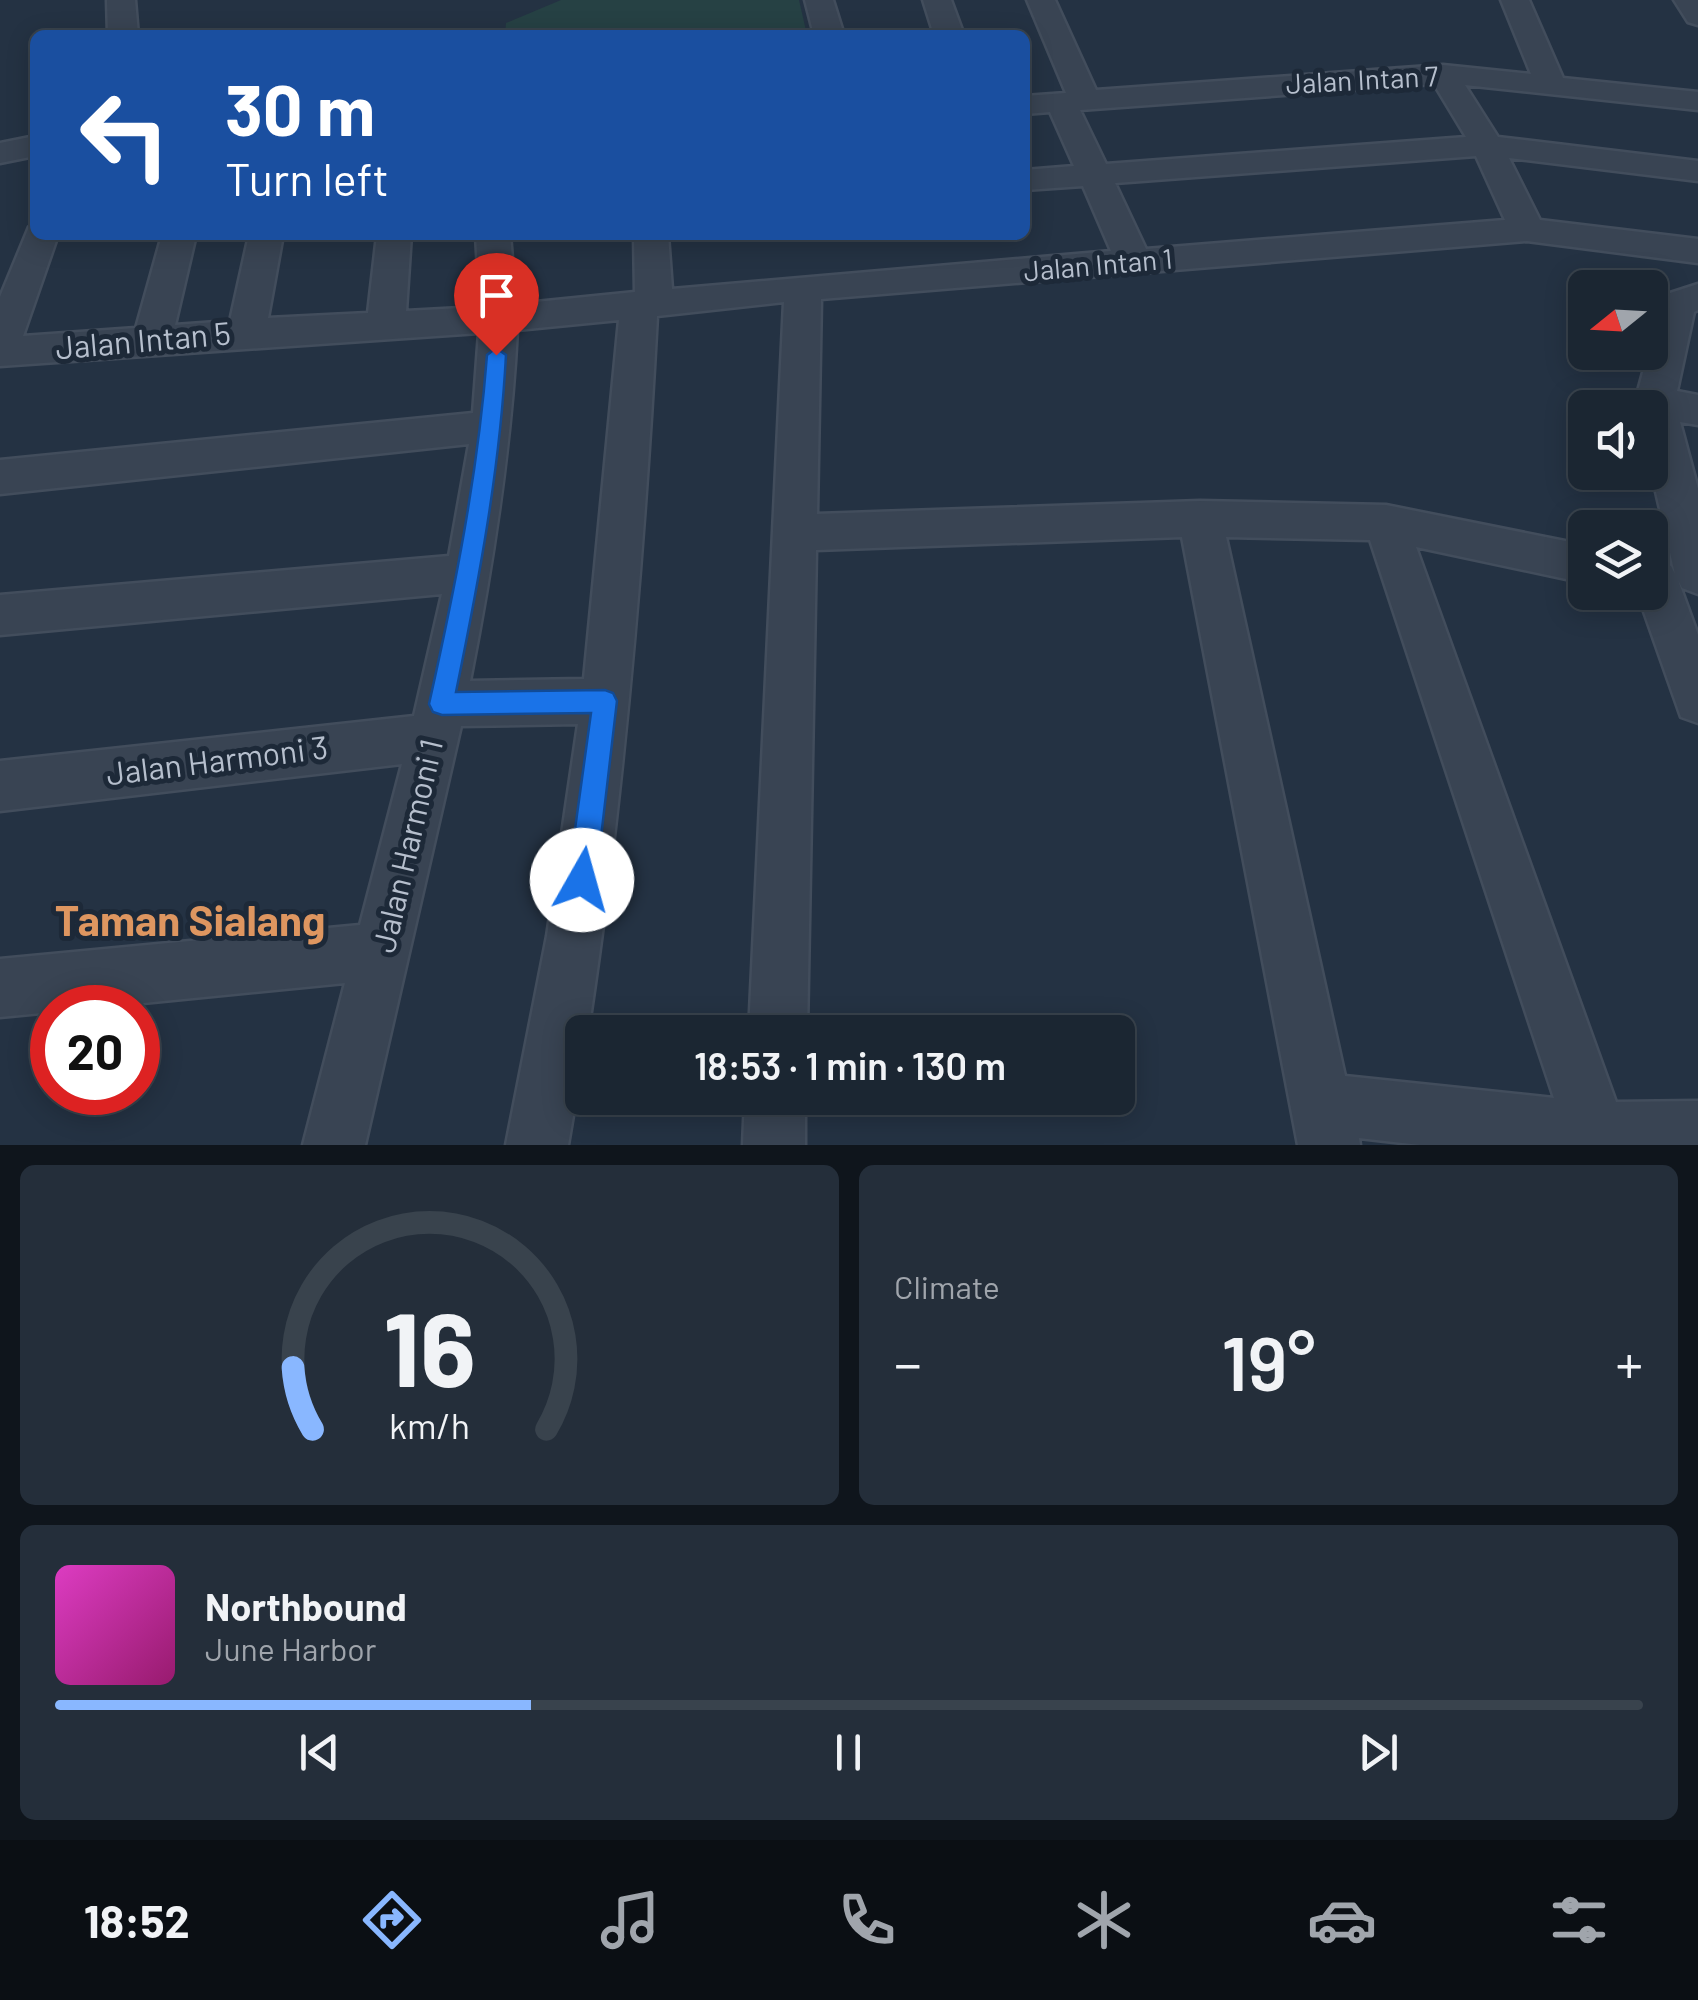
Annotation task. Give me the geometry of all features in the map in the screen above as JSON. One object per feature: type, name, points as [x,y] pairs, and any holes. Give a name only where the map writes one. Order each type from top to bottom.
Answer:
[{"type":"street","points":[[121,0],[123,30]]},
{"type":"street","points":[[819,0],[827,30]]},
{"type":"street","points":[[937,0],[947,30]]},
{"type":"street","points":[[1042,0],[1096,174],[1134,262]]},
{"type":"street","points":[[1515,0],[1550,85]]},
{"type":"street","points":[[1688,0],[1698,16]]},
{"type":"street","points":[[1444,74],[1487,145],[1527,230]]},
{"type":"street","name":"Jalan Intan 7","points":[[1030,105],[1444,74],[1698,101]]},
{"type":"street","points":[[1030,180],[1487,145],[1698,170]]},
{"type":"street","points":[[0,153],[30,147]]},
{"type":"street","name":"Jalan Intan 1","points":[[246,333],[499,319],[803,288],[1527,230],[1698,252]]},
{"type":"street","points":[[0,350],[39,240]]},
{"type":"street","points":[[152,340],[178,240]]},
{"type":"street","name":"Jalan Intan 5","points":[[0,350],[246,333],[265,240]]},
{"type":"street","points":[[386,326],[394,240]]},
{"type":"street","name":"Jalan Harmoni 1","points":[[334,1145],[470,573],[492,426],[499,319],[493,240]]},
{"type":"street","points":[[537,1145],[573,954],[618,598],[650,240]]},
{"type":"street","points":[[779,1015],[803,288]]},
{"type":"street","points":[[1659,390],[1677,304],[1698,297]]},
{"type":"street","points":[[1668,404],[1698,410]]},
{"type":"street","points":[[0,477],[492,426]]},
{"type":"street","points":[[1665,490],[1675,579],[1698,700]]},
{"type":"street","points":[[794,533],[1200,520],[1386,522],[1568,560]]},
{"type":"street","points":[[1200,520],[1325,1125],[1698,1132]]},
{"type":"street","points":[[1386,522],[1596,1133]]},
{"type":"street","points":[[0,614],[470,573]]},
{"type":"street","name":"Jalan Harmoni 3","points":[[0,786],[438,720],[605,701]]},
{"type":"street","points":[[0,988],[383,951]]},
{"type":"street","points":[[774,1145],[775,1115]]},
{"type":"green space","points":[[561,0],[799,0],[806,30],[505,30],[506,23]]},
{"type":"district","name":"Taman Sialang","points":[[190,921]]},
{"type":"route","points":[[496,355],[492,426],[470,573],[442,704],[605,701],[582,880]]}]
